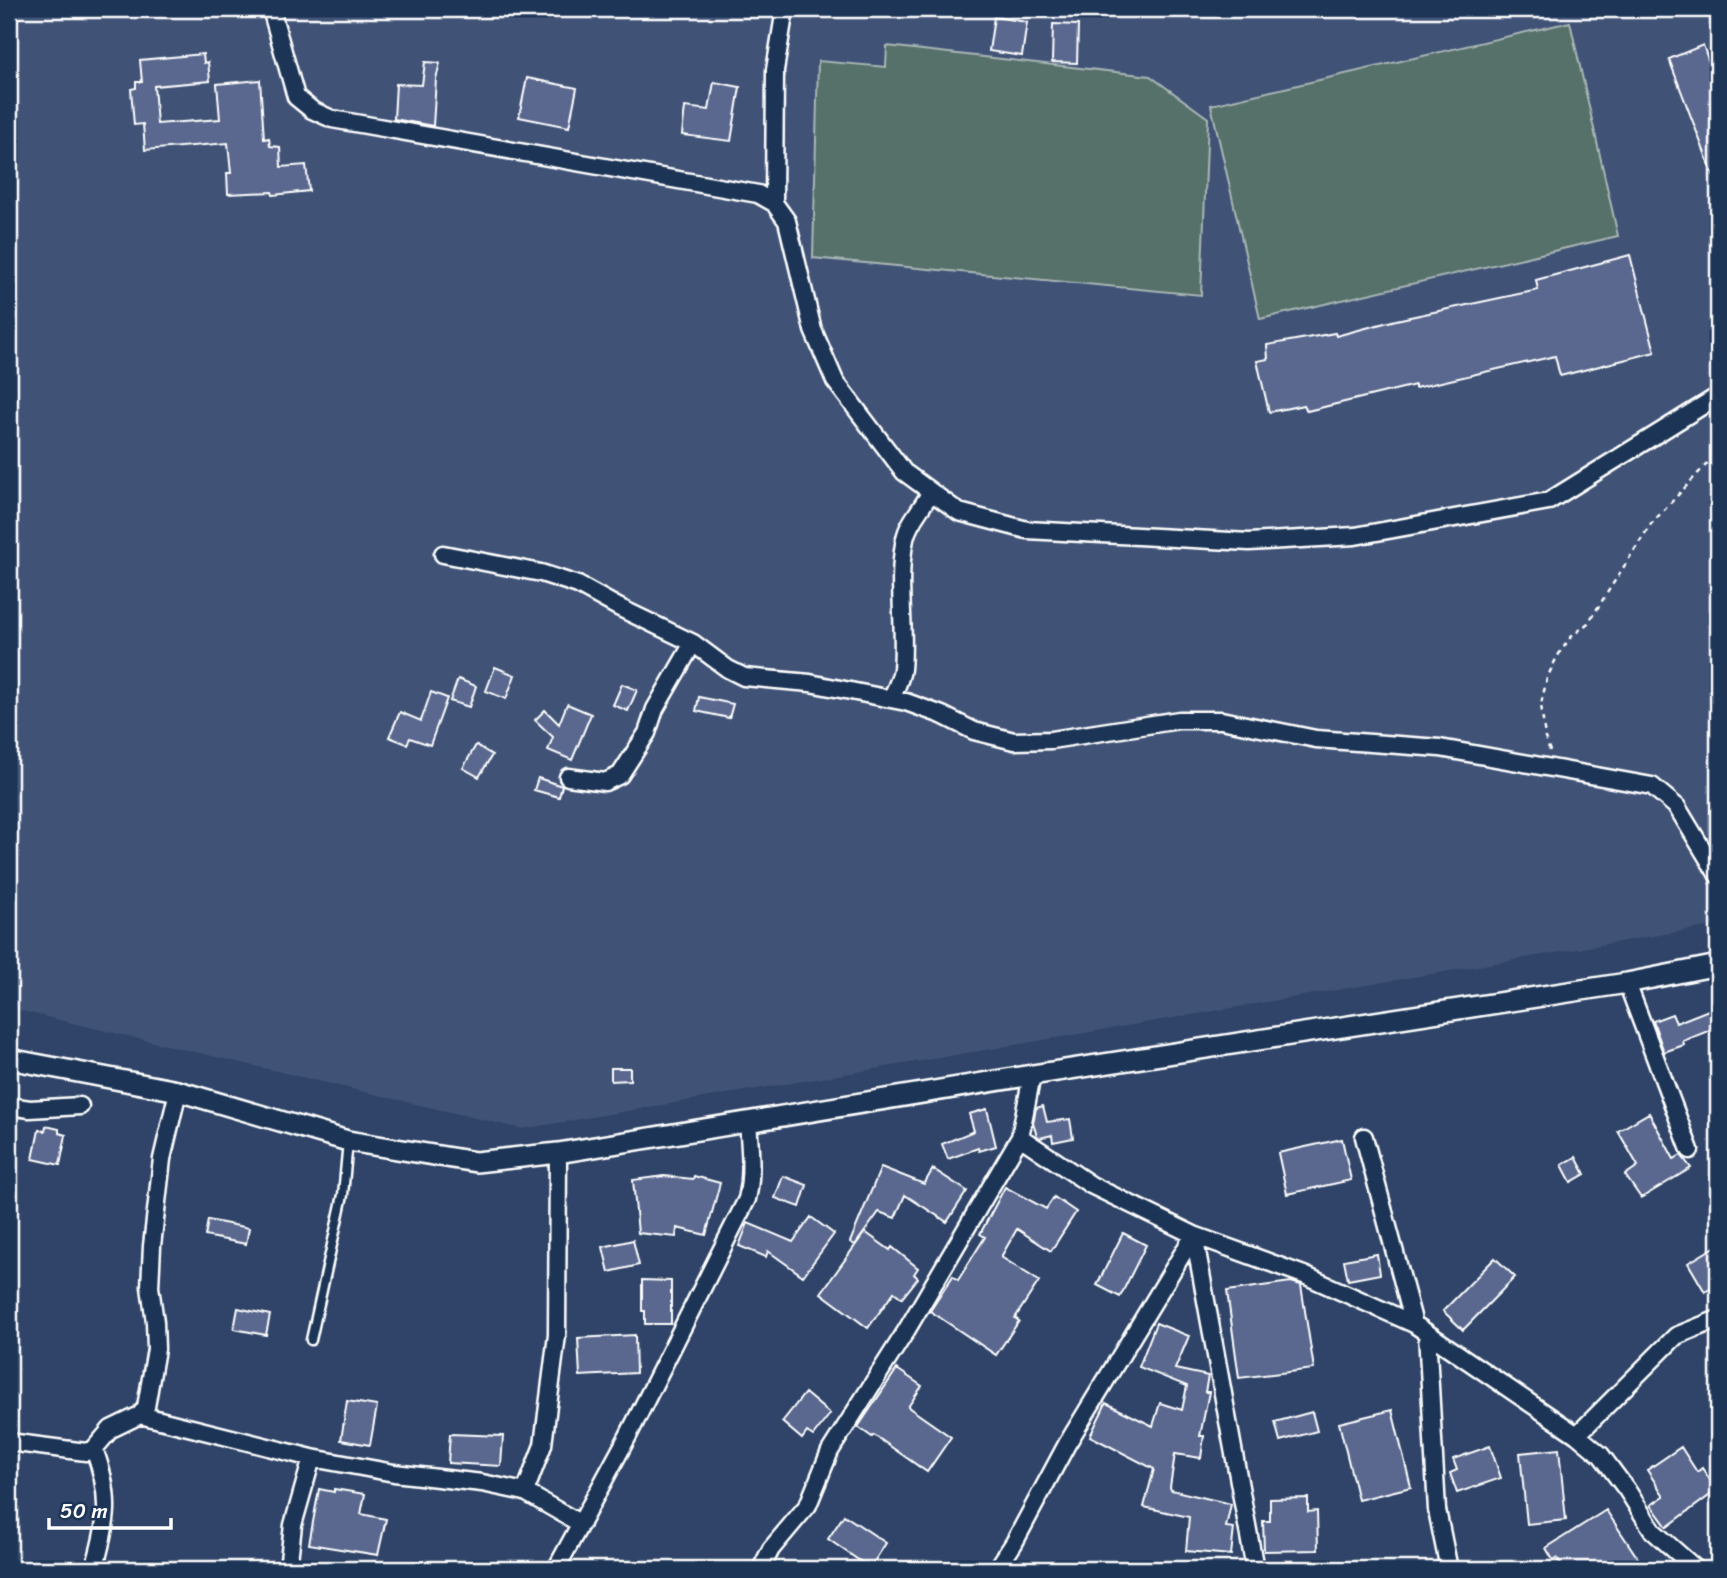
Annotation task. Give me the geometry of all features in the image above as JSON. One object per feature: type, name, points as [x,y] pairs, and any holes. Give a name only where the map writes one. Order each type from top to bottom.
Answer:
[{"type":"street","points":[[271,9],[296,97],[312,110],[332,120],[758,194],[774,203],[787,221],[813,330],[835,381],[904,472],[959,512],[1027,530],[1249,542],[1355,536],[1549,501],[1718,396]]},
{"type":"street","points":[[774,203],[775,70],[785,9]]},
{"type":"street","points":[[891,699],[902,672],[902,557],[905,538],[909,524],[921,510],[930,492]]},
{"type":"street","points":[[443,554],[541,573],[578,585],[693,643],[728,669],[744,677],[810,683],[891,699],[942,715],[974,731],[1014,741],[1051,740],[1179,720],[1221,720],[1316,739],[1440,748],[1558,767],[1652,786],[1677,807],[1718,875]]},
{"type":"street","points":[[568,777],[605,782],[620,775],[647,733],[654,709],[693,643]]},
{"type":"street","points":[[9,1059],[178,1091],[348,1141],[476,1162],[558,1153],[1032,1075],[1627,983],[1718,965]]},
{"type":"street","points":[[1627,983],[1690,1150]]},
{"type":"street","points":[[761,1569],[771,1549],[807,1505],[830,1451],[906,1331],[1020,1137],[1032,1075]]},
{"type":"street","points":[[9,1442],[86,1452],[94,1449],[111,1429],[140,1415],[146,1407],[156,1349],[150,1287],[162,1159],[178,1091]]},
{"type":"street","points":[[9,1106],[30,1109],[80,1106]]},
{"type":"street","points":[[556,1569],[747,1199],[751,1182],[748,1122]]},
{"type":"street","points":[[1020,1137],[1091,1185],[1194,1236],[1304,1275],[1421,1329],[1577,1435],[1601,1455],[1653,1531],[1696,1569]]},
{"type":"street","points":[[1364,1137],[1421,1329],[1437,1510],[1450,1569]]},
{"type":"street","points":[[525,1492],[544,1445],[557,1335],[558,1153]]},
{"type":"street","points":[[997,1569],[1014,1543],[1067,1444],[1194,1236]]},
{"type":"street","points":[[1194,1236],[1255,1569]]},
{"type":"street","points":[[1577,1435],[1676,1336],[1718,1319]]},
{"type":"street","points":[[140,1415],[312,1458],[394,1473],[482,1483],[525,1492],[581,1524]]},
{"type":"street","points":[[94,1449],[103,1475],[107,1514],[94,1569]]},
{"type":"street","points":[[288,1569],[293,1525],[312,1458]]},
{"type":"lane","points":[[311,1340],[343,1195],[348,1141]]},
{"type":"path","points":[[1558,767],[1545,738],[1541,704],[1547,678],[1557,657],[1570,638],[1588,623],[1651,524],[1718,452]]},
{"type":"shaded area","points":[[9,9],[1718,9],[1718,925],[522,1129],[9,1008]]},
{"type":"green space","points":[[1570,22],[1618,236],[1260,319],[1211,105]]},
{"type":"green space","points":[[887,46],[1150,76],[1208,118],[1201,295],[813,258],[818,61],[886,67]]},
{"type":"building","points":[[994,17],[1027,22],[1022,56],[989,51]]},
{"type":"building","points":[[1053,24],[1078,25],[1077,63],[1052,62]]},
{"type":"building","points":[[1703,45],[1718,89],[1717,185],[1669,59]]},
{"type":"building","points":[[203,54],[204,63],[208,62],[210,81],[154,86],[157,124],[220,119],[217,84],[260,80],[264,139],[269,138],[270,146],[280,147],[281,167],[306,165],[309,191],[273,195],[272,192],[228,194],[227,173],[231,173],[228,143],[145,150],[143,124],[134,125],[131,89],[136,88],[136,82],[142,82],[140,60]]},
{"type":"building","points":[[425,62],[440,63],[436,79],[433,126],[394,119],[396,84],[422,85]]},
{"type":"building","points":[[527,78],[577,88],[569,127],[519,117]]},
{"type":"building","points":[[714,82],[740,87],[731,141],[682,135],[685,107],[709,110]]},
{"type":"building","points":[[1630,255],[1655,352],[1560,376],[1555,356],[1307,411],[1304,405],[1269,412],[1257,361],[1268,359],[1267,345],[1335,333],[1336,336],[1396,320],[1538,290],[1536,280]]},
{"type":"building","points":[[495,667],[515,675],[506,699],[486,691]]},
{"type":"building","points":[[458,679],[476,686],[469,707],[450,701]]},
{"type":"building","points":[[622,684],[637,690],[628,711],[613,705]]},
{"type":"building","points":[[431,692],[447,698],[430,745],[410,738],[407,744],[389,737],[400,712],[421,721]]},
{"type":"building","points":[[699,697],[733,704],[729,718],[696,711]]},
{"type":"building","points":[[567,704],[591,714],[572,760],[548,750],[553,737],[535,720],[545,710],[559,724]]},
{"type":"building","points":[[476,745],[492,755],[479,777],[463,768]]},
{"type":"building","points":[[538,778],[562,786],[559,797],[534,790]]},
{"type":"building","points":[[1711,1009],[1718,1027],[1664,1052],[1653,1021],[1672,1014],[1676,1023]]},
{"type":"building","points":[[611,1068],[630,1068],[630,1080],[611,1081]]},
{"type":"building","points":[[1043,1106],[1047,1122],[1070,1119],[1073,1138],[1053,1142],[1052,1135],[1040,1138],[1037,1136],[1033,1123],[1036,1108]]},
{"type":"building","points":[[987,1109],[996,1146],[979,1151],[978,1148],[948,1159],[942,1144],[974,1131],[969,1114]]},
{"type":"building","points":[[1649,1113],[1674,1159],[1681,1155],[1691,1168],[1641,1198],[1625,1175],[1638,1166],[1618,1131]]},
{"type":"building","points":[[46,1126],[59,1129],[59,1133],[66,1135],[60,1165],[33,1159],[39,1130],[45,1131]]},
{"type":"building","points":[[1342,1139],[1351,1180],[1287,1194],[1278,1153]]},
{"type":"building","points":[[1576,1157],[1585,1174],[1571,1182],[1562,1165]]},
{"type":"building","points":[[881,1167],[924,1184],[933,1169],[967,1191],[947,1222],[905,1195],[895,1218],[879,1212],[855,1245],[850,1242]]},
{"type":"building","points":[[664,1176],[693,1179],[694,1176],[720,1183],[706,1235],[677,1228],[676,1237],[638,1233],[633,1180]]},
{"type":"building","points":[[783,1176],[807,1185],[800,1207],[775,1198]]},
{"type":"building","points":[[1005,1187],[1046,1209],[1054,1197],[1076,1212],[1051,1251],[1017,1229],[1001,1257],[1039,1281],[1015,1318],[1019,1321],[996,1355],[930,1311],[953,1276],[958,1280],[985,1237],[980,1234]]},
{"type":"building","points":[[811,1217],[834,1234],[803,1276],[768,1251],[766,1257],[739,1246],[748,1223],[793,1242]]},
{"type":"building","points":[[208,1220],[249,1228],[246,1244],[205,1236]]},
{"type":"building","points":[[865,1232],[890,1250],[892,1247],[918,1268],[914,1274],[918,1278],[902,1298],[894,1292],[868,1328],[821,1293]]},
{"type":"building","points":[[1123,1233],[1146,1245],[1120,1297],[1097,1285]]},
{"type":"building","points":[[633,1240],[639,1265],[609,1272],[603,1247]]},
{"type":"building","points":[[1718,1245],[1718,1284],[1705,1292],[1688,1263]]},
{"type":"building","points":[[1377,1254],[1380,1274],[1348,1280],[1344,1260]]},
{"type":"building","points":[[1495,1258],[1515,1277],[1463,1330],[1443,1311]]},
{"type":"building","points":[[642,1280],[671,1281],[671,1324],[645,1324],[645,1311],[642,1311]]},
{"type":"building","points":[[1291,1282],[1301,1285],[1314,1369],[1239,1378],[1227,1291]]},
{"type":"building","points":[[238,1308],[270,1315],[266,1335],[234,1329]]},
{"type":"building","points":[[1156,1323],[1189,1336],[1175,1369],[1208,1376],[1205,1392],[1209,1392],[1200,1436],[1204,1436],[1201,1458],[1175,1454],[1170,1487],[1171,1490],[1231,1504],[1226,1527],[1234,1528],[1231,1555],[1186,1551],[1189,1517],[1144,1507],[1154,1469],[1090,1436],[1106,1403],[1153,1426],[1160,1403],[1182,1410],[1187,1386],[1139,1367]]},
{"type":"building","points":[[635,1335],[636,1373],[580,1376],[578,1338]]},
{"type":"building","points":[[897,1369],[922,1386],[908,1407],[951,1437],[927,1472],[858,1427]]},
{"type":"building","points":[[805,1393],[830,1414],[813,1436],[807,1432],[802,1439],[782,1422]]},
{"type":"building","points":[[347,1401],[377,1406],[370,1445],[341,1440]]},
{"type":"building","points":[[1392,1410],[1411,1487],[1358,1500],[1339,1423]]},
{"type":"building","points":[[1312,1412],[1317,1431],[1280,1441],[1275,1422]]},
{"type":"building","points":[[450,1434],[503,1436],[501,1466],[448,1463]]},
{"type":"building","points":[[1490,1446],[1501,1478],[1457,1493],[1450,1473],[1457,1470],[1453,1459]]},
{"type":"building","points":[[1681,1447],[1697,1472],[1702,1468],[1717,1490],[1667,1527],[1651,1505],[1664,1496],[1647,1470]]},
{"type":"building","points":[[1559,1449],[1566,1520],[1527,1524],[1520,1453]]},
{"type":"building","points":[[319,1489],[365,1494],[361,1514],[386,1519],[378,1555],[309,1544]]},
{"type":"building","points":[[1308,1498],[1308,1512],[1317,1511],[1318,1550],[1264,1551],[1263,1521],[1270,1521],[1270,1499]]},
{"type":"building","points":[[1606,1510],[1645,1569],[1564,1569],[1557,1558],[1553,1560],[1546,1548]]},
{"type":"building","points":[[844,1515],[886,1543],[870,1568],[828,1539]]}]
